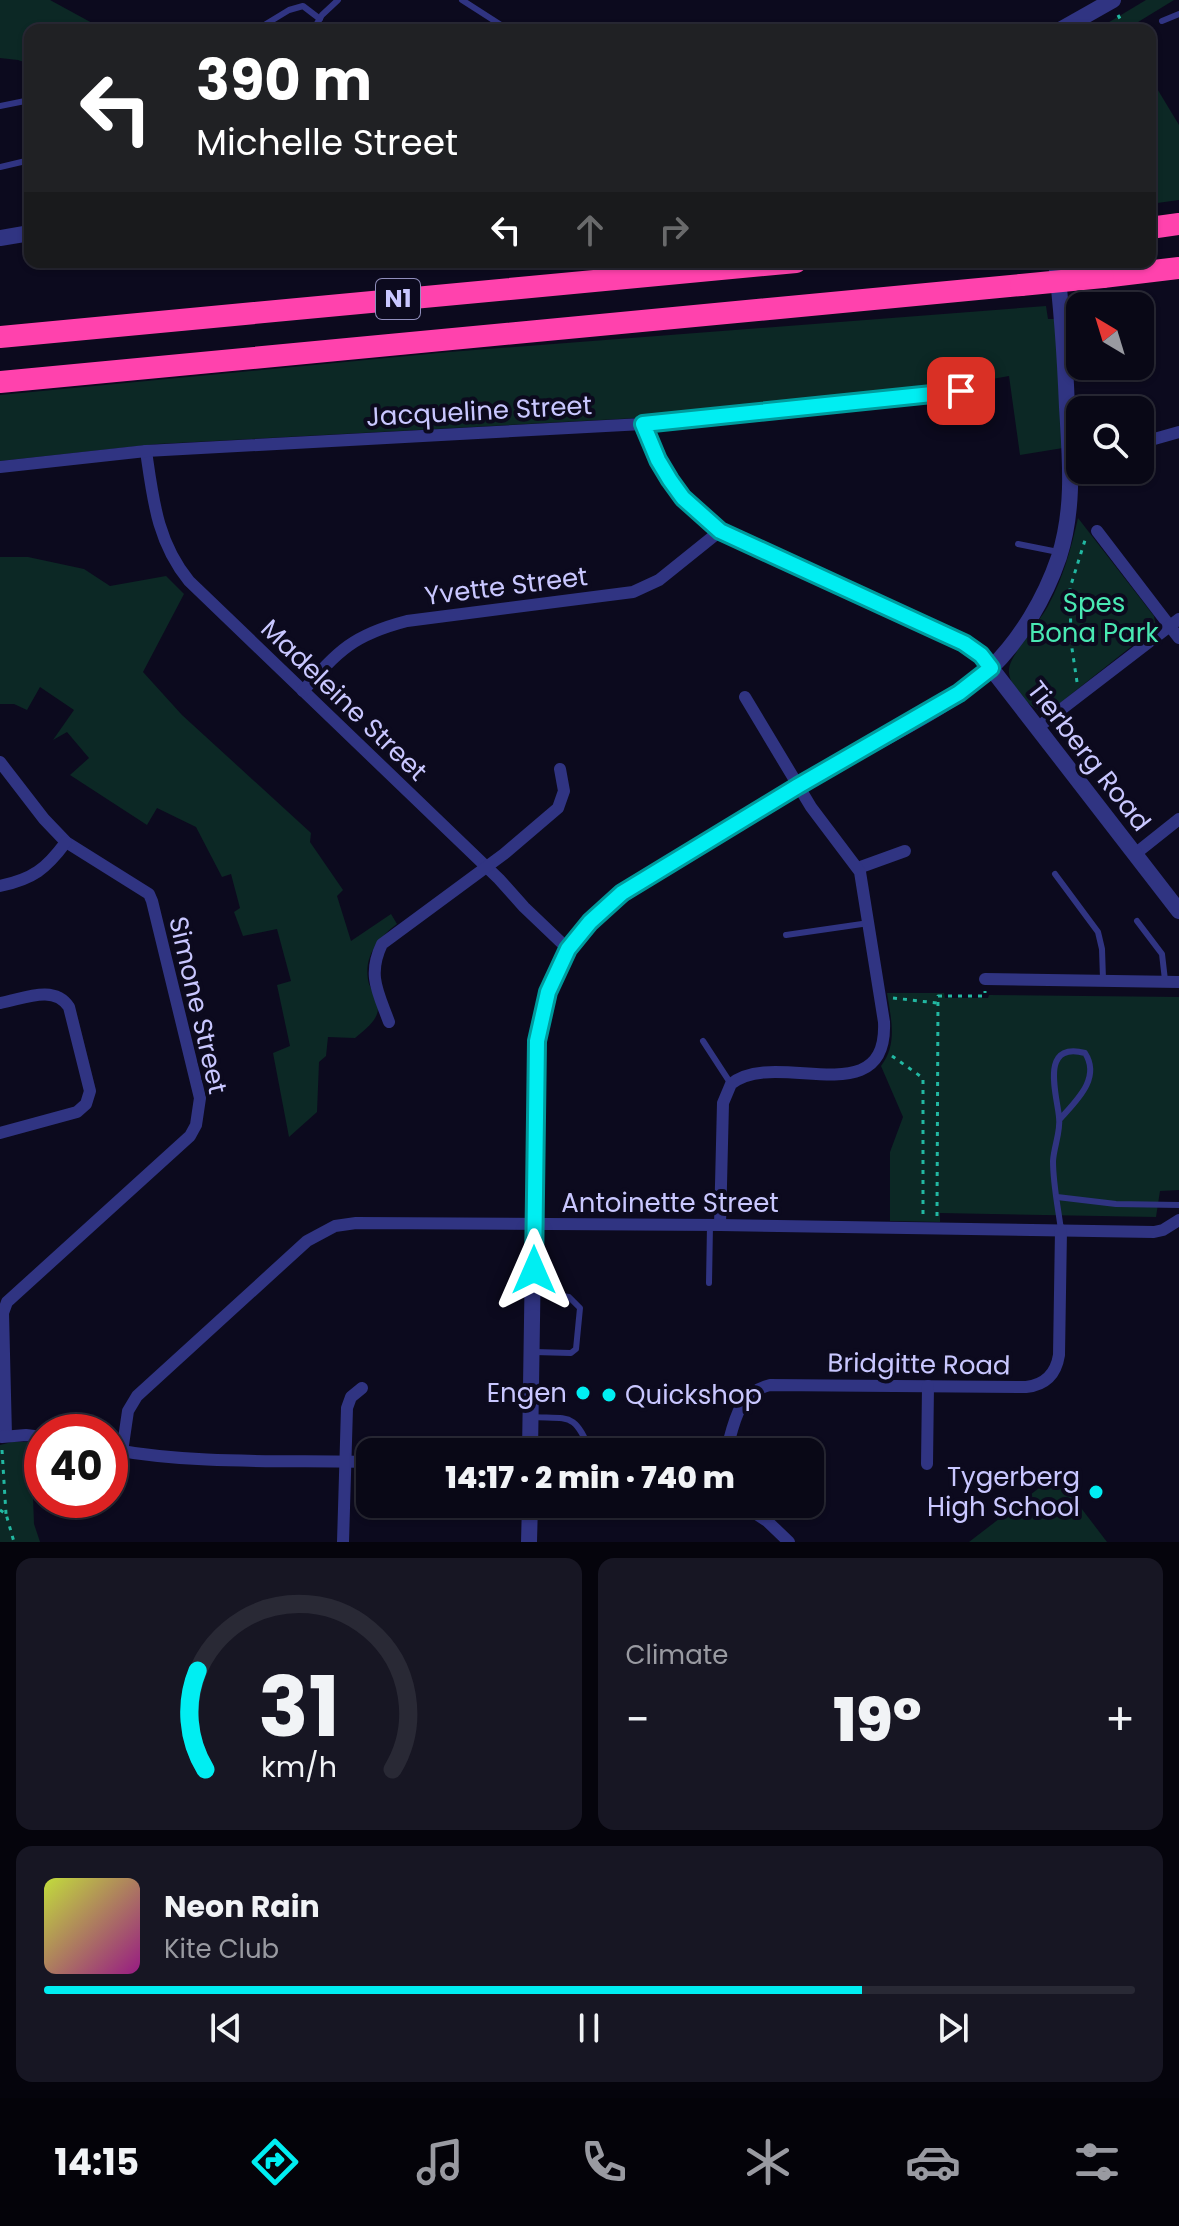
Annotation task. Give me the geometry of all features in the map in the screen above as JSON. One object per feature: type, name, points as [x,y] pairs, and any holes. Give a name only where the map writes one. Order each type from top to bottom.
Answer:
[{"type":"highway","points":[[1156,227],[1179,224]]},
{"type":"highway","name":"N1","points":[[0,337],[732,268]]},
{"type":"highway","name":"N1","points":[[0,382],[1179,268]]},
{"type":"street","points":[[1075,24],[1115,8]]},
{"type":"street","points":[[0,238],[24,234]]},
{"type":"street","points":[[1057,268],[1069,396]]},
{"type":"street","name":"Jacqueline Street","points":[[0,467],[146,451],[643,424],[961,391]]},
{"type":"street","points":[[643,424],[670,480],[683,498],[720,531],[964,643],[981,655],[991,668]]},
{"type":"street","points":[[1154,439],[1179,432]]},
{"type":"street","name":"Madeleine Street","points":[[146,451],[157,521],[172,559],[189,581],[487,867],[568,949]]},
{"type":"street","points":[[530,1438],[537,1041],[548,992],[568,949],[590,922],[622,893],[959,693],[991,668],[1032,614],[1060,552],[1073,484]]},
{"type":"street","name":"Yvette Street","points":[[303,691],[348,644],[380,628],[407,621],[633,592],[659,580],[720,531]]},
{"type":"street","points":[[1097,531],[1174,622],[1179,638]]},
{"type":"street","points":[[1037,728],[1174,622]]},
{"type":"street","name":"Tierberg Road","points":[[991,668],[1179,911]]},
{"type":"street","points":[[715,1225],[723,1103],[731,1084],[752,1074],[857,1072],[876,1059],[882,1049],[884,1022],[862,877],[822,823],[745,697]]},
{"type":"street","name":"Simone Street","points":[[0,762],[66,842],[143,888],[152,901],[200,1098],[196,1125],[182,1144],[11,1297],[3,1313],[3,1437]]},
{"type":"street","points":[[389,1022],[373,974],[375,958],[382,944],[487,867],[558,808],[564,791],[560,769]]},
{"type":"street","points":[[1135,854],[1179,819]]},
{"type":"street","points":[[0,886],[32,877],[48,864],[66,842]]},
{"type":"street","points":[[858,868],[905,851]]},
{"type":"street","points":[[985,979],[1179,982]]},
{"type":"street","points":[[0,1003],[48,994],[64,999],[69,1007],[90,1091],[86,1104],[77,1112],[0,1133]]},
{"type":"street","name":"Antoinette Street","points":[[127,1414],[137,1396],[307,1241],[325,1230],[356,1223],[1154,1232],[1179,1220]]},
{"type":"street","name":"Bridgitte Road","points":[[730,1438],[739,1408],[749,1394],[777,1384],[1026,1387],[1041,1384],[1052,1374],[1059,1355],[1061,1230]]},
{"type":"street","points":[[927,1464],[928,1386]]},
{"type":"street","points":[[343,1542],[348,1403],[362,1388]]},
{"type":"street","points":[[3,1437],[24,1437]]},
{"type":"street","points":[[128,1452],[246,1461],[356,1462]]},
{"type":"street","points":[[529,1542],[530,1518]]},
{"type":"street","points":[[762,1518],[789,1542]]},
{"type":"lane","points":[[317,24],[338,0]]},
{"type":"lane","points":[[462,0],[499,24]]},
{"type":"lane","points":[[266,24],[301,3],[320,19]]},
{"type":"lane","points":[[1162,21],[1179,14]]},
{"type":"lane","points":[[0,106],[24,101]]},
{"type":"lane","points":[[0,167],[24,161]]},
{"type":"lane","points":[[1018,544],[1060,552]]},
{"type":"lane","points":[[1055,874],[1098,932],[1103,981]]},
{"type":"lane","points":[[1137,921],[1162,954],[1165,982]]},
{"type":"lane","points":[[786,935],[869,923]]},
{"type":"lane","points":[[703,1041],[731,1084]]},
{"type":"lane","points":[[1060,1119],[1078,1099],[1091,1076],[1092,1066],[1085,1053],[1069,1052],[1061,1056],[1055,1064],[1052,1083],[1060,1119],[1053,1157],[1061,1230]]},
{"type":"lane","points":[[1057,1197],[1116,1204],[1179,1205]]},
{"type":"lane","points":[[709,1283],[715,1225]]},
{"type":"lane","points":[[533,1352],[571,1353],[576,1349],[580,1308],[569,1297],[534,1292]]},
{"type":"lane","points":[[531,1417],[572,1420],[584,1438]]},
{"type":"path","points":[[1069,514],[1081,519],[1087,533],[1070,588],[1071,642],[1079,696]]},
{"type":"path","points":[[930,1228],[938,996],[985,996],[985,979]]},
{"type":"path","points":[[881,998],[897,997],[937,1003]]},
{"type":"path","points":[[882,1049],[923,1078],[930,1228]]},
{"type":"path","points":[[3,1437],[6,1514],[14,1542]]},
{"type":"path","points":[[0,1510],[6,1514]]},
{"type":"green space","points":[[0,0],[50,0],[94,24],[24,24],[24,62],[0,58]]},
{"type":"green space","points":[[1146,0],[1174,0],[1135,24],[1106,24]]},
{"type":"green space","points":[[1156,87],[1179,125],[1179,200],[1156,203]]},
{"type":"green space","points":[[1046,306],[1048,319],[1055,319],[1063,448],[1020,455],[1009,376],[975,382],[970,376],[963,375],[935,389],[637,418],[157,444],[0,461],[0,395],[449,352]]},
{"type":"green space","name":"Spes Bona Park","points":[[1078,518],[1154,616],[1156,627],[1055,707],[1041,711],[1019,694],[1011,681],[1009,669],[1014,655],[1053,595],[1066,563]]},
{"type":"green space","points":[[0,557],[28,557],[84,569],[110,586],[166,576],[184,594],[143,672],[182,715],[311,833],[310,842],[343,890],[337,896],[351,941],[391,914],[397,924],[378,942],[370,957],[367,975],[378,1005],[376,1017],[355,1038],[328,1037],[326,1056],[319,1062],[317,1112],[289,1137],[273,1053],[290,1046],[277,985],[291,981],[277,929],[243,936],[234,912],[240,908],[231,874],[222,877],[196,827],[157,808],[147,825],[70,775],[89,758],[67,732],[53,740],[74,710],[40,687],[27,710],[14,704],[0,704]]},
{"type":"green space","points":[[887,993],[944,993],[945,998],[988,998],[989,995],[1179,997],[1179,1190],[1160,1191],[1156,1217],[940,1213],[940,1222],[890,1221],[890,1152],[903,1117],[881,1066],[891,1040]]},
{"type":"green space","points":[[24,1442],[24,1518],[34,1518],[40,1542],[0,1542],[0,1445]]},
{"type":"green space","points":[[1056,1475],[1107,1542],[969,1542]]},
{"type":"place","name":"Engen","points":[[583,1393]]},
{"type":"place","name":"Quickshop","points":[[609,1395]]},
{"type":"place","name":"Tygerberg High School","points":[[1096,1492]]},
{"type":"route","points":[[534,1270],[537,1041],[548,992],[568,949],[590,922],[635,884],[959,693],[991,668],[976,650],[964,643],[720,531],[683,498],[670,480],[643,424],[961,391]]}]
